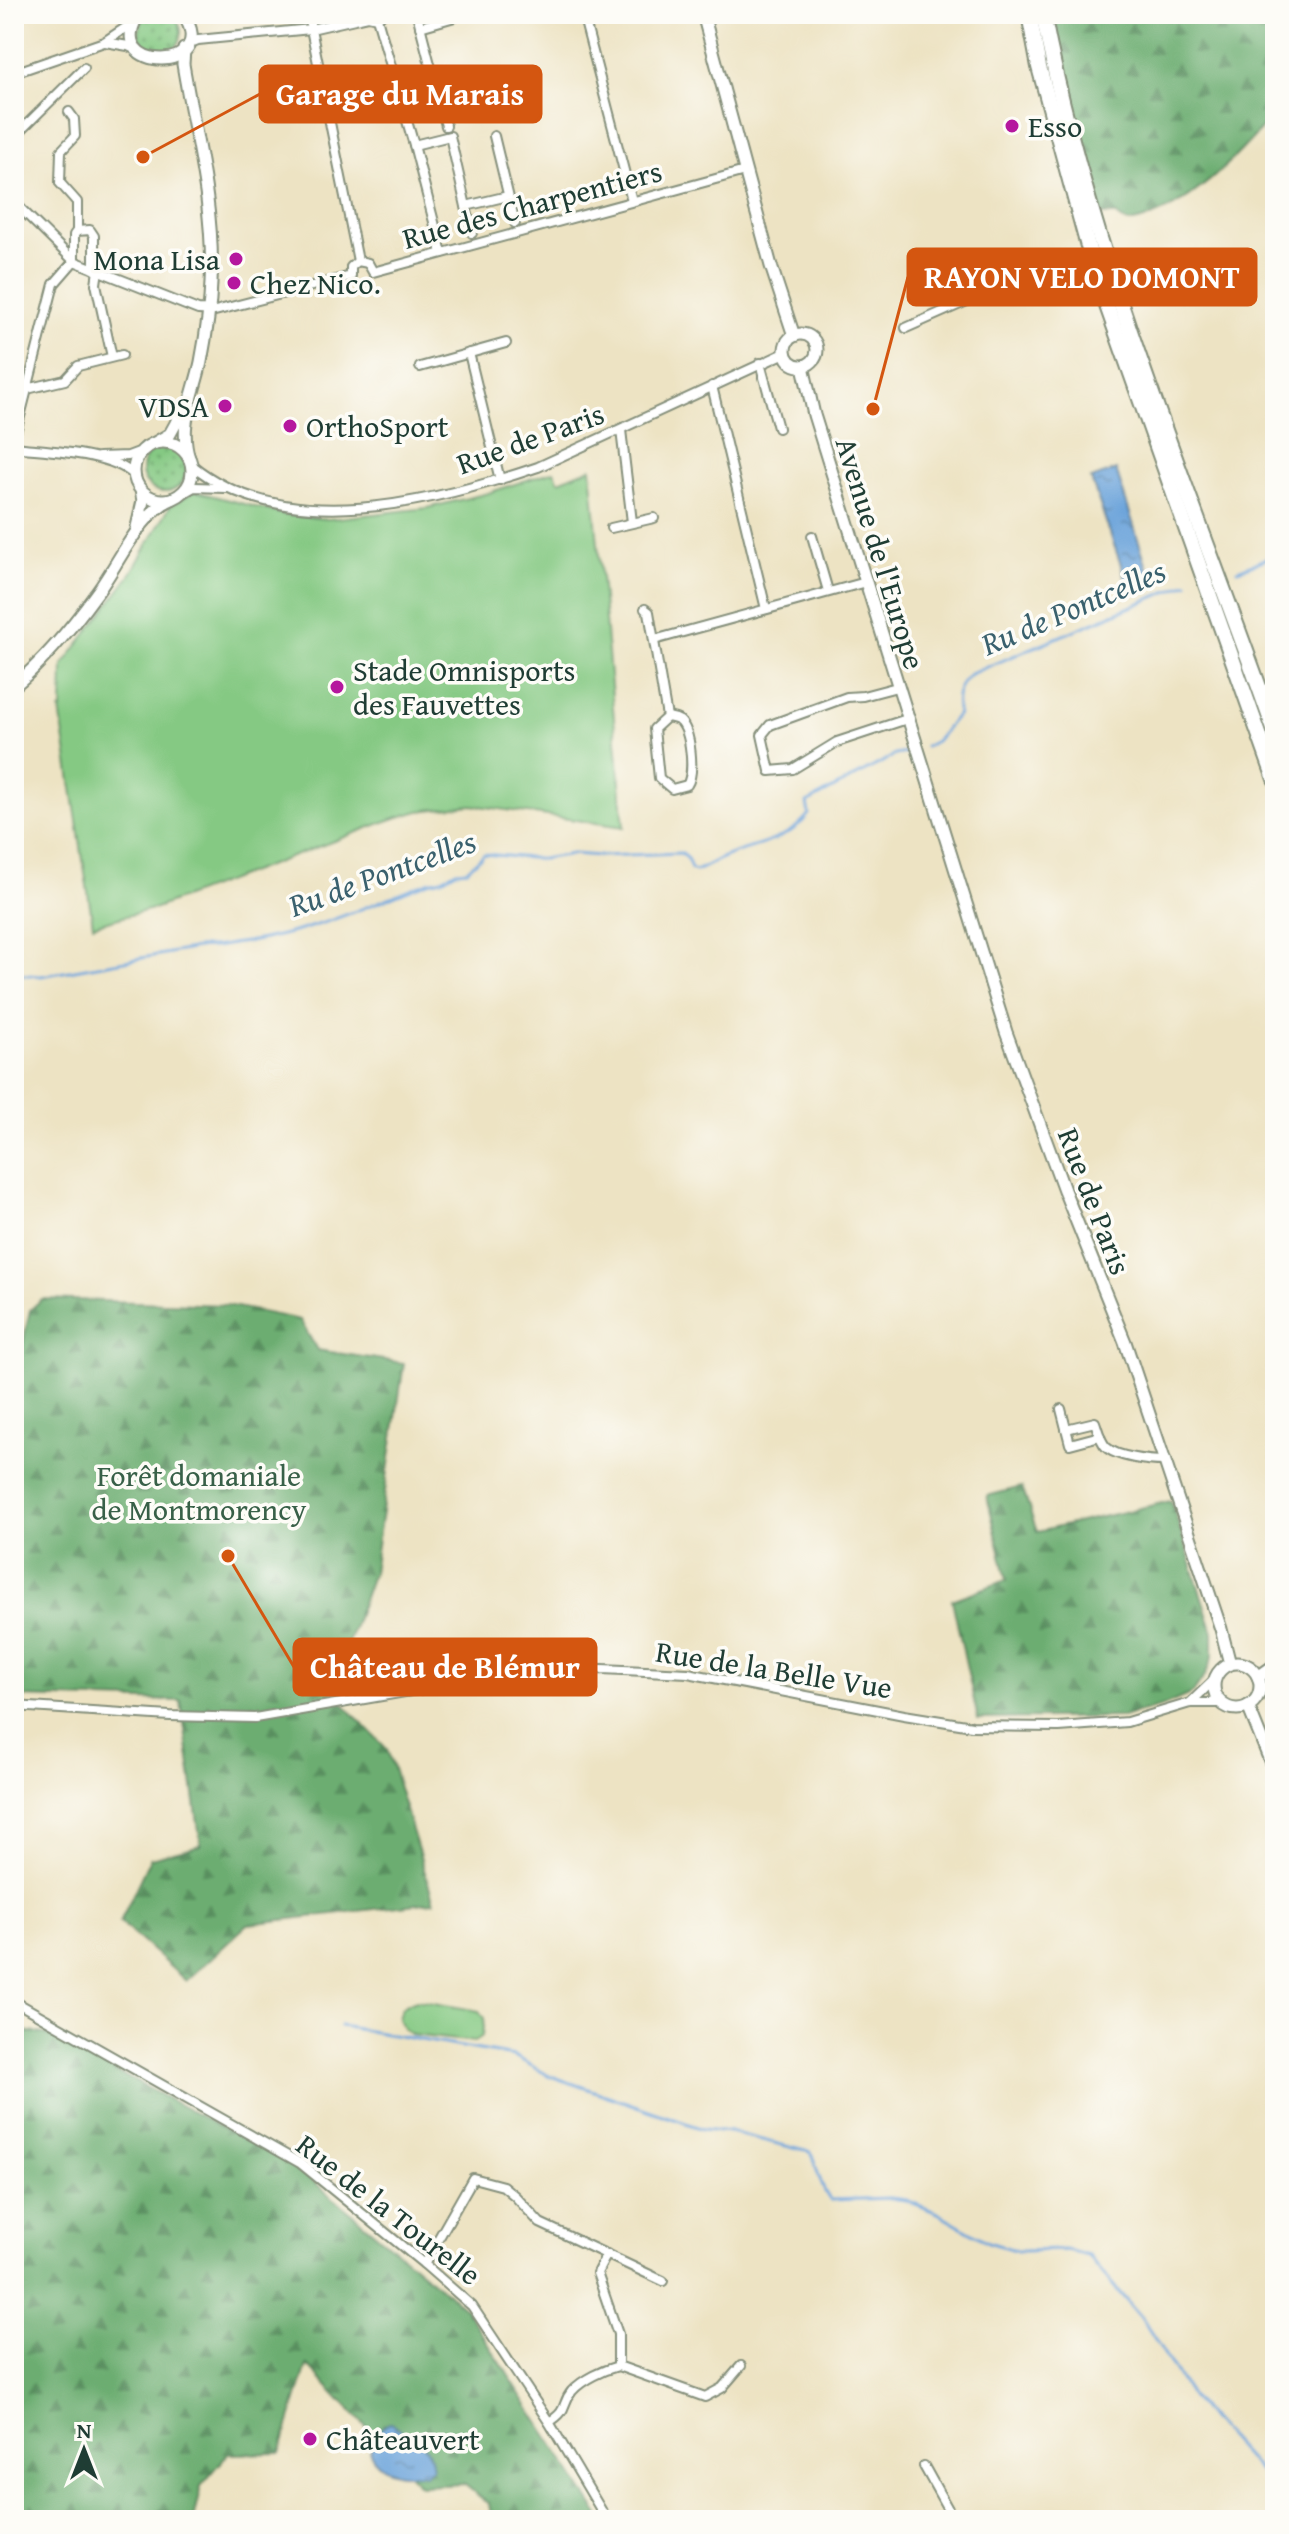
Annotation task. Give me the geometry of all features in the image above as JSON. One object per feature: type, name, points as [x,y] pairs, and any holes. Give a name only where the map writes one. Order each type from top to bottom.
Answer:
[{"type":"highway","points":[[1029,14],[1039,67],[1095,272],[1275,779]]},
{"type":"highway","points":[[1043,14],[1053,66],[1107,268],[1275,732]]},
{"type":"street","points":[[14,202],[74,261],[206,311],[351,276],[351,267],[358,261],[308,14]]},
{"type":"street","points":[[417,14],[446,126]]},
{"type":"street","points":[[420,27],[465,14]]},
{"type":"street","points":[[583,14],[632,201]]},
{"type":"street","points":[[703,14],[794,336]]},
{"type":"street","points":[[158,61],[172,59],[198,40],[311,29],[379,16],[442,253]]},
{"type":"street","points":[[14,73],[104,42],[137,18]]},
{"type":"street","points":[[137,18],[133,37],[142,54]]},
{"type":"street","points":[[185,18],[197,30],[215,39]]},
{"type":"street","points":[[14,686],[73,624],[151,514],[176,497],[190,482],[184,424],[201,360],[206,311],[208,212],[203,163],[183,64],[190,37],[185,18]]},
{"type":"street","points":[[104,42],[131,47],[175,71],[190,102]]},
{"type":"street","points":[[14,137],[84,68]]},
{"type":"street","points":[[439,97],[491,83]]},
{"type":"street","points":[[324,96],[337,100],[397,84]]},
{"type":"street","points":[[14,440],[54,284],[74,261],[77,202],[60,183],[61,151],[75,136],[74,119],[69,112]]},
{"type":"street","points":[[414,145],[450,136],[472,233]]},
{"type":"street","points":[[494,136],[515,223]]},
{"type":"street","name":"Rue des Charpentiers","points":[[358,261],[368,263],[373,272],[745,171]]},
{"type":"street","points":[[466,206],[508,196]]},
{"type":"street","points":[[77,231],[90,230],[94,236],[96,284],[112,357]]},
{"type":"street","points":[[906,328],[1028,274]]},
{"type":"street","points":[[94,458],[128,456],[170,434],[180,418],[206,311]]},
{"type":"street","points":[[794,336],[808,337],[816,348],[812,362],[803,366],[793,365],[785,353],[786,343],[794,336]]},
{"type":"street","points":[[420,367],[506,343]]},
{"type":"street","points":[[469,353],[500,480]]},
{"type":"street","name":"Rue de Paris","points":[[176,497],[194,487],[230,489],[280,504],[323,510],[402,502],[500,480],[538,467],[785,353]]},
{"type":"street","points":[[27,389],[65,380],[78,366],[122,355]]},
{"type":"street","points":[[760,363],[778,428]]},
{"type":"street","name":"Avenue de l'Europe","points":[[803,366],[814,415],[920,753]]},
{"type":"street","points":[[712,386],[766,609]]},
{"type":"street","points":[[621,430],[632,522]]},
{"type":"street","points":[[135,535],[143,501],[134,475],[135,465],[148,447],[170,443],[184,451],[190,461]]},
{"type":"street","points":[[14,447],[94,458],[120,466],[134,475]]},
{"type":"street","name":"Rue de Paris","points":[[190,461],[230,489]]},
{"type":"street","points":[[141,490],[155,499],[176,497]]},
{"type":"street","points":[[611,528],[654,518]]},
{"type":"street","points":[[812,536],[828,591]]},
{"type":"street","points":[[654,640],[866,582]]},
{"type":"street","points":[[645,609],[649,612],[667,717]]},
{"type":"street","points":[[897,687],[847,697],[770,725],[762,735],[770,771],[793,769],[837,742],[907,719]]},
{"type":"street","points":[[667,717],[676,719],[686,730],[692,770],[687,785],[681,788],[672,789],[659,778],[654,729],[667,717]]},
{"type":"street","name":"Rue de Paris","points":[[920,753],[1006,1032],[1064,1190],[1125,1342],[1230,1664]]},
{"type":"street","points":[[1061,1409],[1070,1444],[1100,1436]]},
{"type":"street","points":[[1066,1429],[1095,1422],[1103,1444],[1110,1450],[1149,1461],[1164,1461]]},
{"type":"street","points":[[1230,1664],[1243,1664],[1258,1677],[1257,1696],[1248,1706],[1234,1709],[1221,1703],[1215,1692],[1215,1679],[1230,1664]]},
{"type":"street","points":[[1258,1677],[1275,1665]]},
{"type":"street","name":"Rue de la Belle Vue","points":[[14,1706],[255,1718],[497,1676],[602,1669],[688,1673],[971,1726],[1059,1727],[1127,1722],[1190,1703],[1221,1703]]},
{"type":"street","name":"Rue de la Belle Vue","points":[[1190,1703],[1215,1679]]},
{"type":"street","points":[[1248,1706],[1275,1773]]},
{"type":"street","name":"Rue de la Tourelle","points":[[14,2001],[300,2163],[472,2306],[549,2422],[607,2520]]},
{"type":"street","points":[[424,2264],[473,2178],[503,2186],[540,2223],[663,2281]]},
{"type":"street","points":[[607,2254],[597,2273],[618,2334],[618,2366]]},
{"type":"street","points":[[549,2422],[561,2415],[572,2391],[603,2369],[618,2366],[705,2397],[722,2388],[741,2366]]},
{"type":"street","points":[[924,2466],[954,2520]]},
{"type":"green space","points":[[160,12],[175,18],[181,33],[175,48],[160,54],[145,48],[139,33],[145,18]]},
{"type":"green space","points":[[1054,14],[1275,14],[1275,113],[1228,164],[1170,208],[1128,223],[1116,215],[1102,215],[1067,84]]},
{"type":"green space","points":[[164,448],[179,455],[186,470],[179,485],[164,492],[149,485],[142,470],[149,455]]},
{"type":"green space","name":"Stade Omnisports des Fauvettes","points":[[591,468],[624,827],[472,805],[419,811],[156,908],[93,925],[60,710],[63,665],[129,577],[170,506],[195,491],[286,515],[328,519],[428,508],[488,493],[554,471],[559,481]]},
{"type":"green space","name":"Forêt domaniale de Montmorency","points":[[42,1299],[227,1305],[300,1320],[317,1350],[404,1363],[373,1572],[331,1691],[387,1749],[434,1902],[248,1924],[186,1981],[120,1922],[150,1858],[201,1845],[181,1701],[14,1697],[14,1360],[20,1357],[30,1310]]},
{"type":"green space","points":[[1022,1487],[1037,1532],[1171,1501],[1213,1632],[1213,1655],[1206,1674],[1193,1693],[1163,1706],[1122,1717],[978,1719],[952,1600],[1007,1580],[987,1496]]},
{"type":"green space","points":[[416,2000],[479,2011],[484,2018],[482,2036],[475,2042],[412,2035],[404,2030],[398,2019],[403,2006]]},
{"type":"green space","points":[[14,2030],[46,2034],[296,2167],[465,2308],[602,2520],[492,2520],[489,2504],[464,2484],[420,2486],[406,2472],[414,2474],[401,2436],[384,2425],[378,2439],[307,2365],[280,2453],[228,2454],[201,2486],[193,2520],[14,2520]]},
{"type":"water","points":[[1116,470],[1149,573],[1127,582],[1091,479]]},
{"type":"water","points":[[390,2423],[401,2429],[401,2436],[427,2449],[432,2469],[425,2475],[387,2469],[370,2453],[381,2429]]},
{"type":"waterway","name":"Ru de Pontcelles","points":[[1238,570],[1275,555]]},
{"type":"waterway","name":"Ru de Pontcelles","points":[[925,747],[936,741],[958,714],[958,692],[970,674],[1188,583]]},
{"type":"waterway","name":"Ru de Pontcelles","points":[[14,974],[41,976],[288,934],[442,879],[456,871],[467,870],[484,854],[542,859],[572,854],[681,853],[695,871],[781,837],[809,814],[807,803],[895,755],[911,752]]},
{"type":"waterway","points":[[340,2026],[514,2056],[548,2075],[703,2129],[730,2132],[810,2152],[830,2200],[906,2200],[938,2213],[988,2242],[1018,2251],[1067,2250],[1088,2256],[1143,2320],[1191,2397],[1275,2489]]},
{"type":"place","name":"Esso","points":[[1012,126]]},
{"type":"place","name":"Garage du Marais","points":[[143,157]]},
{"type":"place","name":"Mona Lisa","points":[[236,259]]},
{"type":"place","name":"Chez Nico.","points":[[234,283]]},
{"type":"place","name":"VDSA","points":[[225,406]]},
{"type":"place","name":"RAYON VELO DOMONT","points":[[873,409]]},
{"type":"place","name":"OrthoSport","points":[[290,426]]},
{"type":"place","name":"Stade Omnisports des Fauvettes","points":[[337,687]]},
{"type":"place","name":"Château de Blémur","points":[[228,1556]]},
{"type":"place","name":"Châteauvert","points":[[310,2439]]}]
